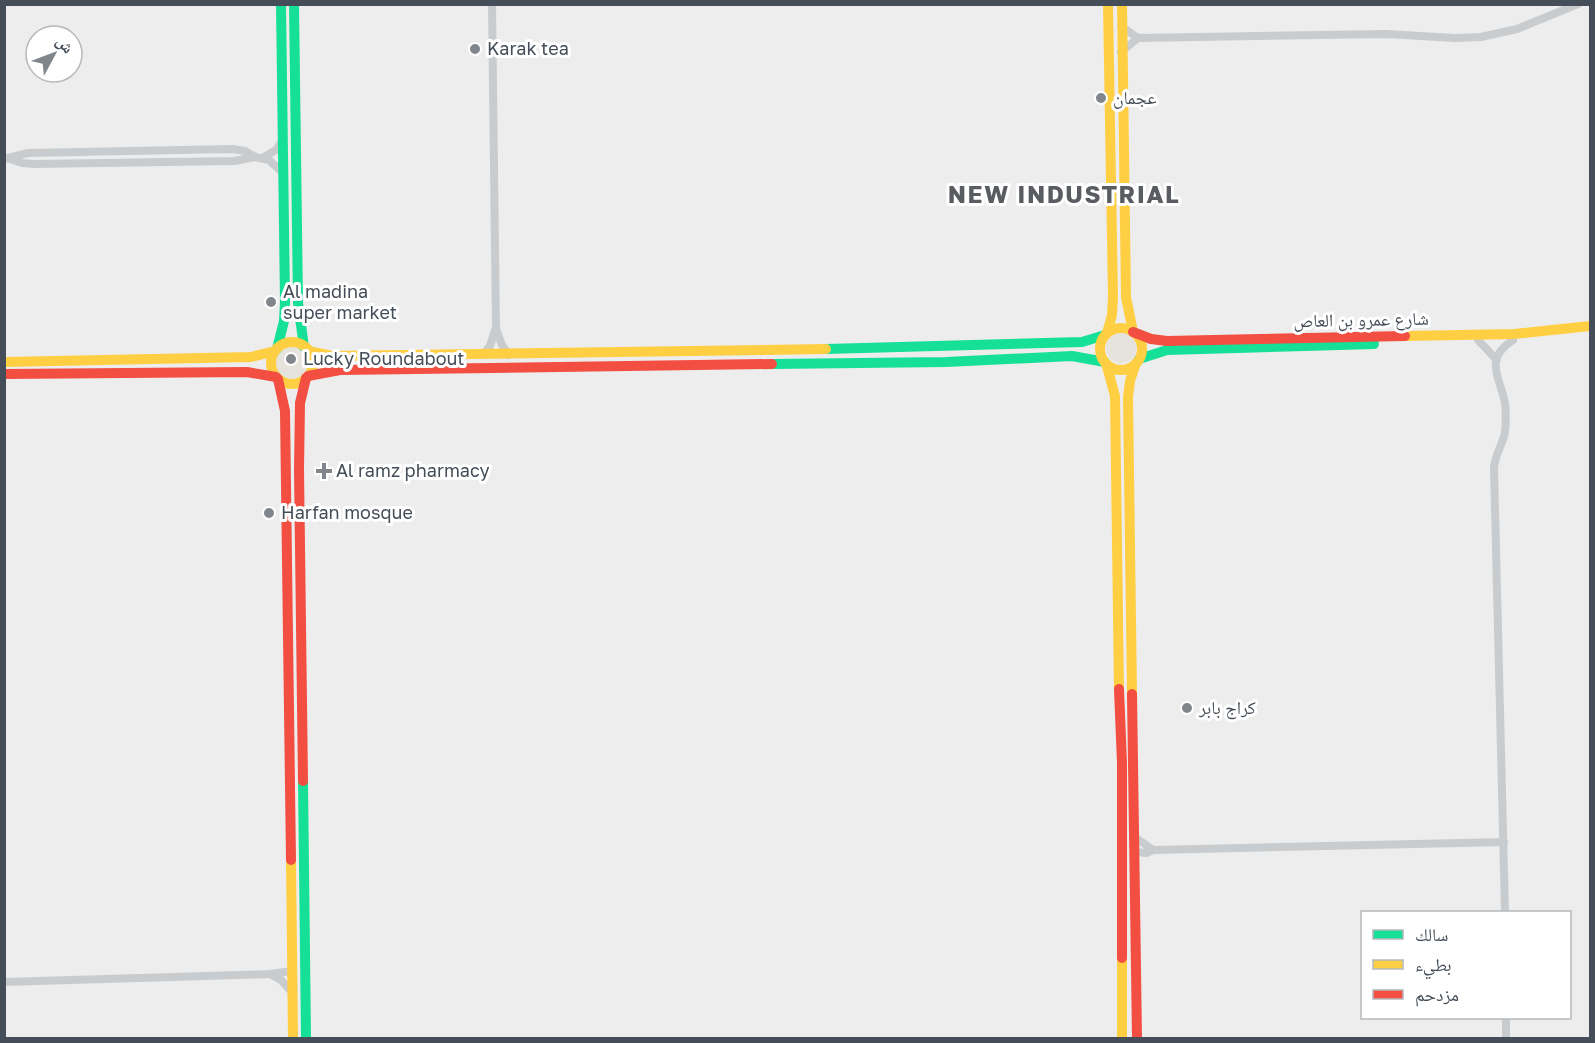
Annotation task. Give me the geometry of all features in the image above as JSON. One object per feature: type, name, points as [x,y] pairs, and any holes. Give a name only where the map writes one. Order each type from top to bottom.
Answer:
[{"type":"main road","points":[[281,4],[285,311],[271,364],[285,411],[294,1038]]},
{"type":"main road","points":[[294,4],[298,303],[306,349],[313,364],[302,390],[299,409],[306,1038]]},
{"type":"main road","points":[[1108,4],[1113,306],[1100,348],[1115,396],[1122,807],[1122,1038]]},
{"type":"main road","points":[[1122,4],[1126,297],[1133,332],[1142,345],[1130,381],[1128,397],[1136,838],[1137,1038]]},
{"type":"main road","name":"شارع عمرو بن العاص","points":[[1133,332],[1151,339],[1167,341],[1514,334],[1590,326]]},
{"type":"main road","points":[[4,362],[251,357],[276,350],[293,342],[306,349],[332,356],[509,355],[662,351],[721,352],[1082,342],[1117,328],[1133,332]]},
{"type":"main road","name":"شارع عمرو بن العاص","points":[[1138,361],[1159,351],[1174,349],[1513,340],[1590,332]]},
{"type":"main road","points":[[634,365],[662,360],[665,354],[662,351]]},
{"type":"main road","points":[[698,366],[693,362],[696,355],[714,355],[721,352]]},
{"type":"main road","points":[[4,374],[247,372],[295,384],[307,377],[340,370],[946,362],[1072,356],[1105,362],[1121,370],[1138,361]]},
{"type":"main road","points":[[1122,807],[1126,812],[1127,844],[1136,852]]},
{"type":"main road","points":[[293,927],[306,955]]},
{"type":"main road","points":[[292,971],[298,972],[301,977],[301,995],[306,1006]]},
{"type":"street","points":[[483,355],[492,340],[495,329],[492,4]]},
{"type":"street","points":[[492,28],[498,4]]},
{"type":"street","points":[[1121,26],[1138,38],[1386,34],[1455,38],[1481,37],[1517,29],[1578,4]]},
{"type":"street","points":[[1121,52],[1138,38]]},
{"type":"street","points":[[7,159],[28,164],[163,164],[241,161],[264,157],[276,150],[283,137]]},
{"type":"street","points":[[7,159],[28,153],[233,149],[244,151],[255,157]]},
{"type":"street","points":[[264,157],[278,166],[284,175]]},
{"type":"street","points":[[495,329],[509,355]]},
{"type":"street","points":[[1478,340],[1496,359]]},
{"type":"street","points":[[1504,911],[1494,468],[1505,431],[1505,408],[1497,382],[1496,359],[1503,348],[1513,340]]},
{"type":"street","points":[[1136,838],[1153,850]]},
{"type":"street","points":[[1136,852],[1504,842]]},
{"type":"street","points":[[4,982],[270,974],[292,971]]},
{"type":"street","points":[[270,974],[285,984],[293,993]]},
{"type":"street","points":[[1506,1019],[1506,1038]]},
{"type":"sand","points":[[1121,333],[1132,337],[1136,348],[1132,359],[1121,363],[1110,359],[1106,348],[1110,337]]},
{"type":"sand","points":[[292,345],[304,350],[309,362],[304,374],[292,379],[280,374],[275,362],[280,350]]},
{"type":"traffic: fast","points":[[277,349],[284,321],[285,302],[281,4]]},
{"type":"traffic: fast","points":[[294,4],[298,303],[304,347]]},
{"type":"traffic: fast","points":[[826,349],[1082,342],[1105,335]]},
{"type":"traffic: fast","points":[[1139,359],[1167,350],[1374,344]]},
{"type":"traffic: fast","points":[[772,364],[946,362],[1072,356],[1105,362]]},
{"type":"traffic: fast","points":[[303,781],[306,1038]]},
{"type":"traffic: slow","points":[[1107,333],[1112,315],[1113,297],[1108,4]]},
{"type":"traffic: slow","points":[[1122,4],[1126,297],[1133,332]]},
{"type":"traffic: slow","points":[[1405,336],[1514,334],[1590,326]]},
{"type":"traffic: slow","points":[[1121,328],[1136,334],[1142,349],[1136,364],[1121,370],[1106,364],[1100,349],[1106,334],[1121,328]]},
{"type":"traffic: slow","points":[[292,342],[307,348],[313,363],[307,378],[292,384],[277,378],[271,363],[277,348],[292,342]]},
{"type":"traffic: slow","points":[[308,351],[332,356],[826,349]]},
{"type":"traffic: slow","points":[[4,362],[251,357],[275,351]]},
{"type":"traffic: slow","points":[[1106,363],[1115,396],[1119,689]]},
{"type":"traffic: slow","points":[[1132,694],[1128,397],[1136,363]]},
{"type":"traffic: slow","points":[[291,860],[293,1038]]},
{"type":"traffic: slow","points":[[1122,958],[1122,1038]]},
{"type":"traffic: jam","points":[[1133,332],[1151,339],[1167,341],[1405,336]]},
{"type":"traffic: jam","points":[[308,376],[340,370],[772,364]]},
{"type":"traffic: jam","points":[[4,374],[247,372],[276,377]]},
{"type":"traffic: jam","points":[[303,781],[299,469],[300,403],[306,378]]},
{"type":"traffic: jam","points":[[278,379],[285,411],[291,860]]},
{"type":"traffic: jam","points":[[1119,689],[1122,763],[1122,958]]},
{"type":"traffic: jam","points":[[1132,694],[1137,1038]]},
{"type":"place","name":"Karak tea","points":[[475,49]]},
{"type":"place","name":"عجمان","points":[[1101,98]]},
{"type":"place","name":"Al madina super market","points":[[271,302]]},
{"type":"place","name":"Lucky Roundabout","points":[[291,359]]},
{"type":"place","name":"Al ramz pharmacy","points":[[324,471]]},
{"type":"place","name":"Harfan mosque","points":[[269,513]]},
{"type":"place","name":"كراج بابر","points":[[1187,708]]},
{"type":"district","name":"NEW INDUSTRIAL","points":[[1064,195]]}]
